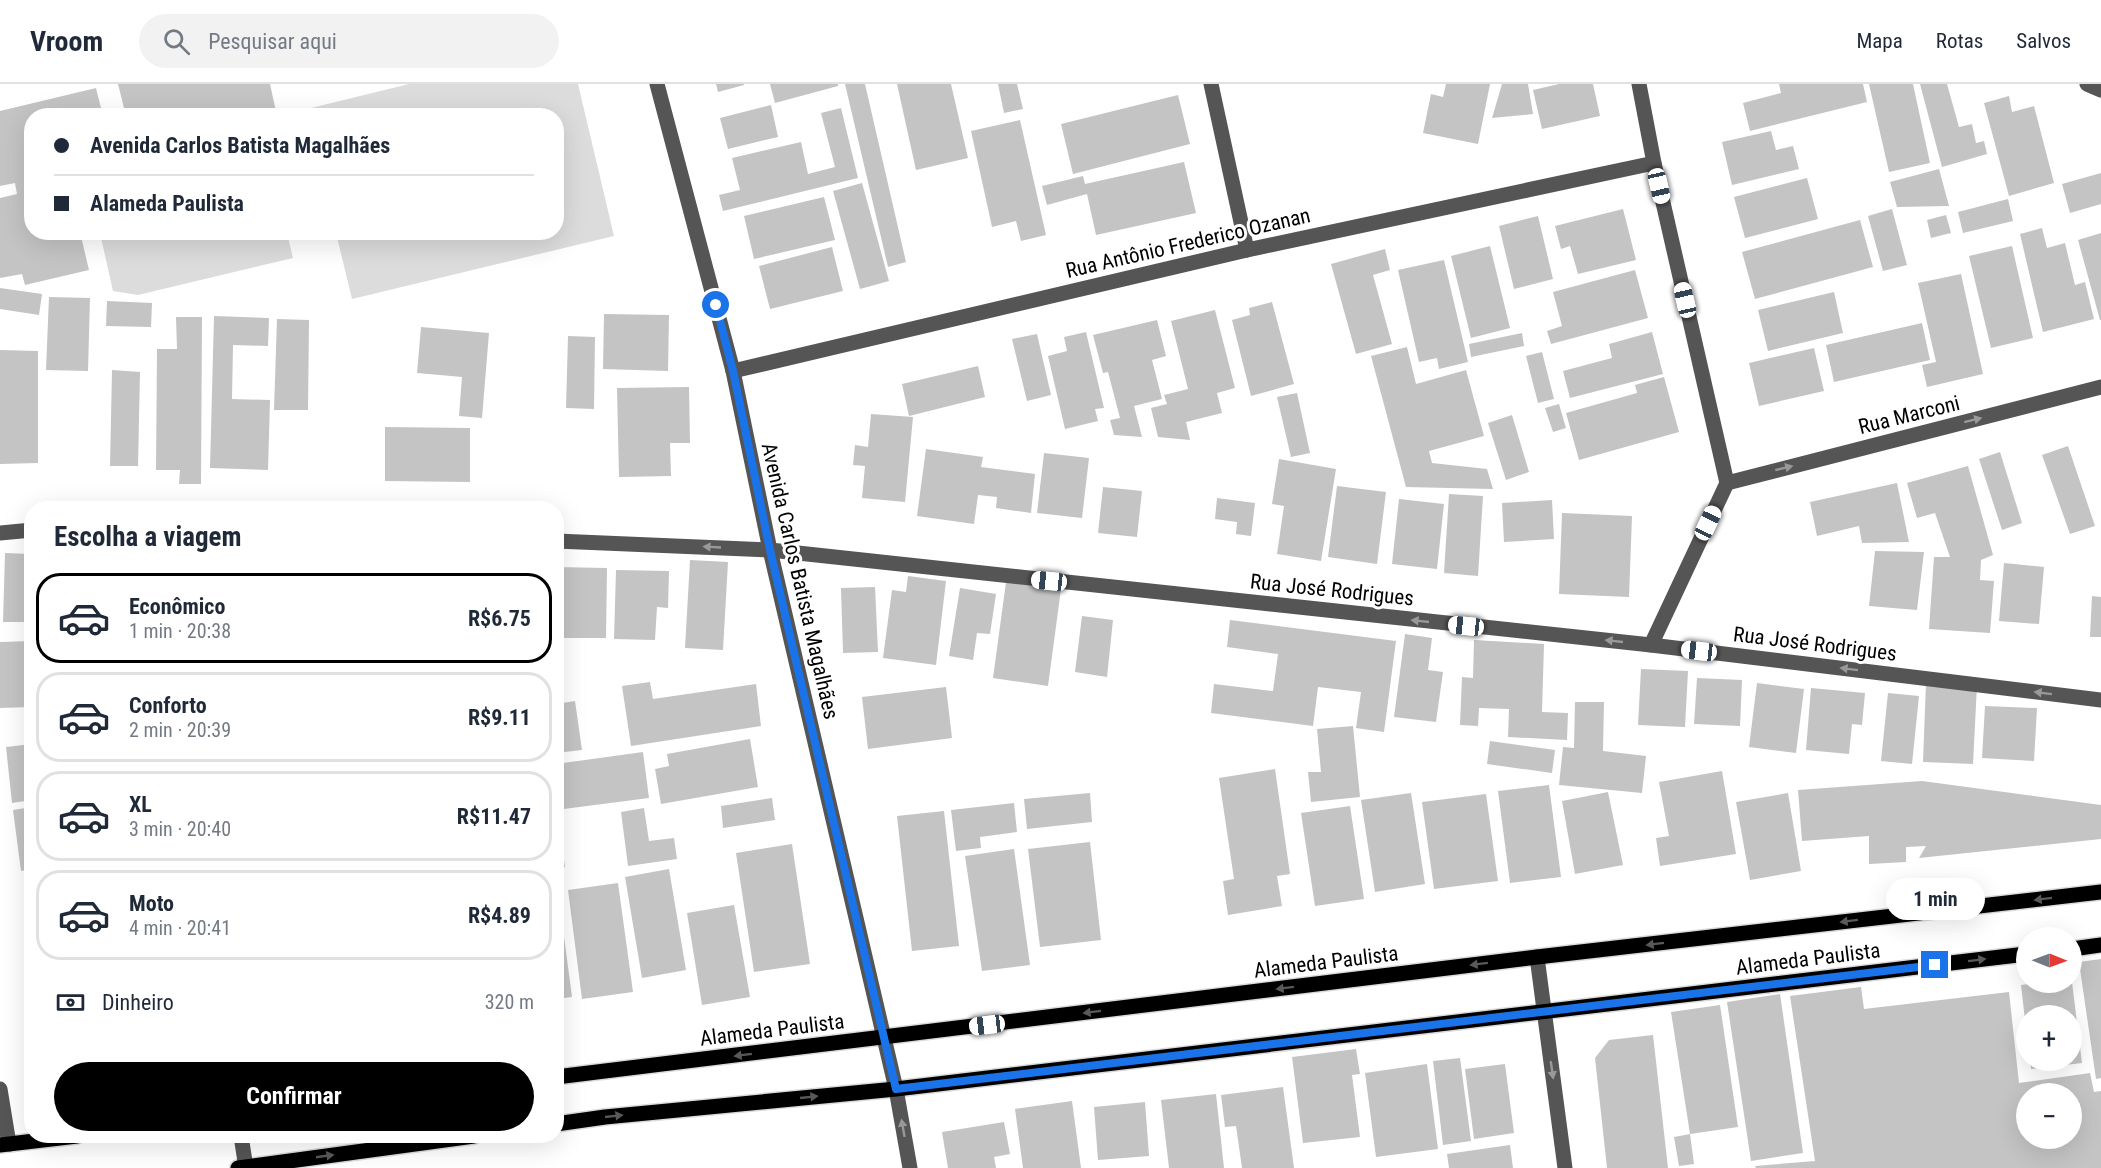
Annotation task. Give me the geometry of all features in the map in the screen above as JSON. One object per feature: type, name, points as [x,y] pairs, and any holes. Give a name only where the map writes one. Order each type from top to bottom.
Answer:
[{"type":"main road","name":"Alameda Paulista","points":[[564,1076],[1537,957],[2101,892]]},
{"type":"main road","points":[[2082,947],[2101,945]]},
{"type":"main road","name":"Alameda Paulista","points":[[564,1123],[896,1089],[2016,955]]},
{"type":"main road","points":[[5,1145],[24,1143]]},
{"type":"main road","points":[[243,1168],[423,1143]]},
{"type":"street","name":"Avenida Carlos Batista Magalhães","points":[[657,84],[733,371],[770,550],[896,1089],[910,1168]]},
{"type":"street","points":[[1211,84],[1247,250]]},
{"type":"street","points":[[1639,84],[1654,163],[1727,483],[1652,645]]},
{"type":"street","points":[[2087,84],[2101,90]]},
{"type":"street","name":"Rua Antônio Frederico Ozanan","points":[[733,371],[1247,250],[1654,163]]},
{"type":"street","name":"Rua Marconi","points":[[1727,483],[2101,387]]},
{"type":"street","points":[[0,533],[24,531]]},
{"type":"street","name":"Rua José Rodrigues","points":[[564,541],[770,550],[1652,645],[2101,700]]},
{"type":"street","points":[[1537,957],[1565,1168]]},
{"type":"street","points":[[0,1089],[5,1145]]},
{"type":"street","points":[[241,1143],[243,1168]]},
{"type":"shaded area","points":[[409,84],[578,84],[614,236],[352,299],[338,240],[564,240],[564,108],[311,108]]},
{"type":"shaded area","points":[[102,240],[289,240],[293,258],[138,295],[113,291]]},
{"type":"building","points":[[118,84],[270,84],[275,108],[124,108]]},
{"type":"building","points":[[716,84],[744,84],[744,85],[718,92]]},
{"type":"building","points":[[770,84],[838,84],[838,86],[775,103]]},
{"type":"building","points":[[845,84],[865,84],[906,262],[888,267]]},
{"type":"building","points":[[897,84],[951,84],[968,158],[916,170]]},
{"type":"building","points":[[998,84],[1017,84],[1023,109],[1004,113]]},
{"type":"building","points":[[1446,84],[1490,84],[1478,144],[1423,133],[1431,94],[1443,97]]},
{"type":"building","points":[[1502,84],[1528,84],[1533,114],[1492,118]]},
{"type":"building","points":[[1559,84],[1593,84],[1600,116],[1542,129],[1533,90]]},
{"type":"building","points":[[1779,84],[1863,84],[1867,102],[1750,131],[1743,103],[1781,93]]},
{"type":"building","points":[[1869,84],[1913,84],[1930,163],[1889,172]]},
{"type":"building","points":[[1920,84],[1947,84],[1959,127],[1972,124],[1976,143],[1984,141],[1987,154],[1942,167]]},
{"type":"building","points":[[96,88],[101,108],[24,108],[24,240],[82,240],[89,270],[25,285],[22,274],[0,278],[0,198],[17,194],[15,183],[0,186],[0,111]]},
{"type":"building","points":[[1178,95],[1190,144],[1073,174],[1061,124]]},
{"type":"building","points":[[2009,96],[2012,112],[2034,106],[2054,183],[2009,196],[1984,103]]},
{"type":"building","points":[[771,105],[778,137],[728,149],[720,118]]},
{"type":"building","points":[[841,108],[858,178],[723,211],[719,195],[740,190],[732,158],[801,142],[808,174],[835,167],[821,113]]},
{"type":"building","points":[[1020,120],[1046,235],[1021,241],[1016,221],[992,227],[971,131]]},
{"type":"building","points":[[1771,131],[1776,150],[1793,146],[1799,169],[1732,185],[1722,142]]},
{"type":"building","points":[[1184,162],[1196,213],[1096,235],[1087,194],[1047,205],[1042,186],[1083,176],[1085,184]]},
{"type":"building","points":[[1939,169],[1949,206],[1897,207],[1890,182]]},
{"type":"building","points":[[2101,173],[2101,204],[2070,213],[2062,184]]},
{"type":"building","points":[[1807,178],[1818,219],[1745,238],[1734,197]]},
{"type":"building","points":[[862,183],[889,281],[860,289],[833,191]]},
{"type":"building","points":[[824,197],[835,240],[754,259],[744,216]]},
{"type":"building","points":[[2008,199],[2013,221],[1963,233],[1958,212]]},
{"type":"building","points":[[1623,209],[1636,260],[1578,274],[1570,246],[1561,249],[1555,226]]},
{"type":"building","points":[[1892,209],[1907,265],[1883,271],[1868,216]]},
{"type":"building","points":[[1946,215],[1951,233],[1931,238],[1927,220]]},
{"type":"building","points":[[1538,216],[1553,279],[1514,289],[1499,226]]},
{"type":"building","points":[[1860,220],[1873,267],[1755,299],[1742,252]]},
{"type":"building","points":[[2042,228],[2047,248],[2065,243],[2075,285],[2085,282],[2094,319],[2043,332],[2020,234]]},
{"type":"building","points":[[2101,233],[2101,320],[2100,320],[2078,240]]},
{"type":"building","points":[[1490,246],[1510,328],[1471,338],[1451,256]]},
{"type":"building","points":[[2012,246],[2033,338],[1991,348],[1969,256]]},
{"type":"building","points":[[832,247],[843,291],[770,309],[759,266]]},
{"type":"building","points":[[1385,249],[1390,270],[1373,275],[1392,344],[1356,354],[1331,264]]},
{"type":"building","points":[[1444,260],[1468,362],[1439,369],[1437,358],[1419,362],[1398,270]]},
{"type":"building","points":[[1635,270],[1648,318],[1551,344],[1547,331],[1562,326],[1553,292]]},
{"type":"building","points":[[1961,274],[1983,374],[1927,387],[1922,365],[1936,362],[1918,283]]},
{"type":"building","points":[[0,288],[42,294],[39,315],[0,309]]},
{"type":"building","points":[[1834,292],[1843,333],[1768,351],[1758,310]]},
{"type":"building","points":[[49,297],[90,298],[88,371],[46,370]]},
{"type":"building","points":[[107,301],[152,303],[151,327],[106,326]]},
{"type":"building","points":[[1272,302],[1294,384],[1251,396],[1232,320],[1250,315],[1249,308]]},
{"type":"building","points":[[1215,310],[1235,388],[1217,393],[1222,413],[1186,422],[1190,440],[1158,437],[1151,408],[1167,404],[1164,395],[1188,389],[1171,321]]},
{"type":"building","points":[[604,314],[669,315],[668,371],[603,369]]},
{"type":"building","points":[[214,316],[269,318],[268,346],[233,345],[232,399],[270,400],[268,470],[210,468]]},
{"type":"building","points":[[176,317],[202,317],[201,484],[179,484],[180,470],[156,470],[157,349],[177,349]]},
{"type":"building","points":[[277,319],[309,320],[308,410],[274,410]]},
{"type":"building","points":[[1157,320],[1166,356],[1152,360],[1162,399],[1134,406],[1142,437],[1114,435],[1110,420],[1120,418],[1108,372],[1103,373],[1093,335]]},
{"type":"building","points":[[1922,323],[1930,360],[1834,382],[1826,345]]},
{"type":"building","points":[[421,327],[489,333],[482,418],[459,416],[462,377],[417,373]]},
{"type":"building","points":[[1086,332],[1104,408],[1095,409],[1098,421],[1065,429],[1048,356],[1067,351],[1064,337]]},
{"type":"building","points":[[1652,332],[1663,374],[1570,398],[1563,371],[1612,358],[1609,344]]},
{"type":"building","points":[[1522,333],[1524,346],[1471,357],[1469,344]]},
{"type":"building","points":[[1037,334],[1051,395],[1027,401],[1012,339]]},
{"type":"building","points":[[568,336],[595,337],[594,409],[566,408]]},
{"type":"building","points":[[1407,347],[1416,384],[1466,370],[1484,436],[1429,451],[1432,463],[1487,469],[1493,489],[1406,487],[1371,356]]},
{"type":"building","points":[[1814,348],[1824,391],[1759,406],[1749,363]]},
{"type":"building","points":[[0,350],[38,351],[38,463],[0,464]]},
{"type":"building","points":[[1542,352],[1554,399],[1538,403],[1526,356]]},
{"type":"building","points":[[978,366],[985,397],[909,416],[902,384]]},
{"type":"building","points":[[112,370],[140,372],[138,466],[110,466]]},
{"type":"building","points":[[1664,377],[1679,432],[1579,460],[1566,413],[1637,393],[1635,385]]},
{"type":"building","points":[[689,387],[690,443],[670,443],[671,476],[619,477],[617,388]]},
{"type":"building","points":[[1297,393],[1310,453],[1291,457],[1277,397]]},
{"type":"building","points":[[1559,404],[1566,428],[1553,432],[1545,408]]},
{"type":"building","points":[[871,414],[913,417],[905,502],[862,498],[865,466],[853,465],[855,445],[868,447]]},
{"type":"building","points":[[1512,415],[1529,472],[1506,480],[1488,423]]},
{"type":"building","points":[[385,427],[470,428],[470,482],[385,481]]},
{"type":"building","points":[[2068,446],[2095,526],[2070,534],[2042,455]]},
{"type":"building","points":[[926,449],[983,457],[981,467],[1035,474],[1031,513],[996,508],[997,497],[978,495],[974,524],[917,516]]},
{"type":"building","points":[[2000,452],[2022,523],[2002,530],[1979,459]]},
{"type":"building","points":[[1044,453],[1089,458],[1082,518],[1037,513]]},
{"type":"building","points":[[1279,459],[1336,469],[1321,561],[1277,554],[1284,506],[1272,504]]},
{"type":"building","points":[[1968,466],[1993,555],[1981,560],[1980,580],[1994,581],[1990,633],[1929,629],[1934,557],[1950,557],[1935,513],[1917,518],[1907,483]]},
{"type":"building","points":[[1897,483],[1909,542],[1862,543],[1859,526],[1817,536],[1810,502]]},
{"type":"building","points":[[1337,486],[1386,492],[1377,564],[1328,557]]},
{"type":"building","points":[[1103,487],[1142,491],[1137,537],[1098,533]]},
{"type":"building","points":[[1449,494],[1483,496],[1478,576],[1444,573]]},
{"type":"building","points":[[1217,498],[1255,503],[1251,536],[1236,534],[1237,522],[1215,519]]},
{"type":"building","points":[[1399,499],[1444,504],[1437,569],[1392,564]]},
{"type":"building","points":[[1552,500],[1554,539],[1504,542],[1502,503]]},
{"type":"building","points":[[1562,513],[1632,516],[1629,597],[1559,594]]},
{"type":"building","points":[[1875,551],[1924,552],[1917,610],[1869,606]]},
{"type":"building","points":[[5,553],[24,554],[24,622],[3,622]]},
{"type":"building","points":[[690,560],[728,562],[723,650],[685,648]]},
{"type":"building","points":[[2004,563],[2044,567],[2039,624],[1999,621]]},
{"type":"building","points":[[564,567],[607,568],[606,638],[564,638]]},
{"type":"building","points":[[616,570],[669,571],[668,608],[657,607],[655,640],[614,639]]},
{"type":"building","points":[[908,576],[946,581],[936,665],[883,658],[892,590],[906,592]]},
{"type":"building","points":[[1006,582],[1061,589],[1048,686],[993,678]]},
{"type":"building","points":[[875,587],[878,652],[843,653],[841,588]]},
{"type":"building","points":[[960,588],[996,594],[990,634],[977,633],[973,660],[949,656]]},
{"type":"building","points":[[2092,596],[2101,597],[2101,637],[2090,637]]},
{"type":"building","points":[[1082,616],[1113,620],[1107,677],[1075,672]]},
{"type":"building","points":[[1230,620],[1396,641],[1384,732],[1356,728],[1361,692],[1318,687],[1313,726],[1211,713],[1214,684],[1273,691],[1278,654],[1227,647]]},
{"type":"building","points":[[1405,634],[1432,638],[1428,670],[1443,672],[1436,722],[1394,717]]},
{"type":"building","points":[[1474,640],[1544,644],[1542,712],[1568,713],[1567,740],[1508,737],[1509,709],[1479,708],[1478,726],[1460,725],[1462,677],[1473,678]]},
{"type":"building","points":[[24,641],[24,707],[0,708],[0,642]]},
{"type":"building","points":[[1641,669],[1688,671],[1685,727],[1638,725]]},
{"type":"building","points":[[1697,678],[1742,680],[1740,726],[1694,724]]},
{"type":"building","points":[[650,682],[653,699],[756,684],[761,726],[631,746],[622,686]]},
{"type":"building","points":[[1757,683],[1804,689],[1796,753],[1749,747]]},
{"type":"building","points":[[1926,683],[1977,685],[1973,764],[1923,762]]},
{"type":"building","points":[[946,687],[952,738],[868,749],[862,697]]},
{"type":"building","points":[[1811,688],[1865,693],[1862,725],[1852,724],[1849,754],[1806,750]]},
{"type":"building","points":[[1888,693],[1919,696],[1912,764],[1881,761]]},
{"type":"building","points":[[575,701],[582,750],[564,752],[564,703]]},
{"type":"building","points":[[1575,702],[1604,702],[1603,751],[1646,756],[1642,793],[1559,785],[1563,747],[1574,748]]},
{"type":"building","points":[[1985,706],[2037,708],[2034,761],[1982,758]]},
{"type":"building","points":[[1353,726],[1360,797],[1311,802],[1308,772],[1321,772],[1317,729]]},
{"type":"building","points":[[750,739],[758,787],[661,804],[655,769],[669,766],[667,754]]},
{"type":"building","points":[[1490,741],[1555,750],[1552,773],[1487,764]]},
{"type":"building","points":[[24,745],[24,801],[12,803],[6,747]]},
{"type":"building","points":[[643,752],[649,798],[564,809],[564,763]]},
{"type":"building","points":[[1275,769],[1290,874],[1277,876],[1282,906],[1228,915],[1223,881],[1234,879],[1219,778]]},
{"type":"building","points":[[1722,771],[1736,854],[1660,866],[1656,838],[1669,836],[1659,782]]},
{"type":"building","points":[[1922,781],[2101,805],[2101,839],[1919,858],[1926,846],[1906,847],[1906,862],[1869,864],[1869,836],[1802,841],[1798,790]]},
{"type":"building","points":[[1549,785],[1561,877],[1510,883],[1498,791]]},
{"type":"building","points":[[1608,792],[1623,865],[1575,874],[1562,801]]},
{"type":"building","points":[[1090,793],[1092,822],[1027,829],[1024,799]]},
{"type":"building","points":[[1411,793],[1425,884],[1375,892],[1361,800]]},
{"type":"building","points":[[1788,793],[1801,871],[1750,880],[1736,802]]},
{"type":"building","points":[[1486,794],[1498,881],[1434,889],[1422,802]]},
{"type":"building","points":[[772,798],[775,820],[723,828],[721,806]]},
{"type":"building","points":[[1014,803],[1017,832],[980,837],[981,848],[956,851],[951,810]]},
{"type":"building","points":[[1350,806],[1364,899],[1315,906],[1301,813]]},
{"type":"building","points":[[24,808],[24,870],[21,871],[13,810]]},
{"type":"building","points":[[644,808],[649,841],[674,838],[677,859],[628,866],[621,812]]},
{"type":"building","points":[[944,811],[959,946],[912,951],[897,816]]},
{"type":"building","points":[[1090,842],[1101,940],[1040,947],[1028,849]]},
{"type":"building","points":[[792,844],[810,964],[754,972],[736,853]]},
{"type":"building","points":[[1014,849],[1030,965],[982,971],[965,856]]},
{"type":"building","points":[[669,869],[686,970],[642,978],[625,877]]},
{"type":"building","points":[[618,883],[633,992],[582,999],[568,890]]},
{"type":"building","points":[[734,905],[750,997],[702,1005],[687,913]]},
{"type":"building","points":[[564,937],[572,997],[564,998]]},
{"type":"building","points":[[2101,959],[2101,1078],[2096,1079],[2082,983],[2082,962]]},
{"type":"building","points":[[1861,987],[1864,1009],[2009,992],[2019,1083],[2090,1073],[2094,1092],[2101,1091],[2101,1168],[1756,1168],[1755,1166],[1815,1161],[1790,996]]},
{"type":"building","points":[[2022,993],[2073,993],[2075,1005],[2023,1005]]},
{"type":"building","points":[[1780,994],[1803,1153],[1751,1161],[1727,1002]]},
{"type":"building","points":[[1720,1005],[1738,1127],[1690,1134],[1671,1012]]},
{"type":"building","points":[[1653,1035],[1668,1168],[1607,1168],[1595,1058],[1609,1040]]},
{"type":"building","points":[[1356,1049],[1360,1074],[1352,1075],[1360,1137],[1303,1143],[1292,1057]]},
{"type":"building","points":[[1460,1058],[1471,1141],[1443,1145],[1433,1061]]},
{"type":"building","points":[[1427,1064],[1438,1149],[1376,1157],[1365,1073]]},
{"type":"building","points":[[1505,1064],[1514,1133],[1474,1139],[1465,1069]]},
{"type":"building","points":[[1283,1087],[1294,1168],[1242,1168],[1236,1126],[1225,1127],[1221,1095]]},
{"type":"building","points":[[1216,1094],[1224,1168],[1169,1168],[1161,1100]]},
{"type":"building","points":[[1072,1101],[1081,1168],[1023,1168],[1015,1109]]},
{"type":"building","points":[[1145,1102],[1149,1156],[1098,1160],[1094,1107]]},
{"type":"building","points":[[1004,1122],[1010,1154],[994,1157],[996,1168],[948,1168],[942,1132]]},
{"type":"building","points":[[1690,1134],[1694,1164],[1679,1166],[1674,1137]]},
{"type":"building","points":[[1510,1145],[1513,1168],[1449,1168],[1447,1154]]},
{"type":"route","points":[[716,305],[733,371],[770,550],[896,1089],[1935,965]]}]
